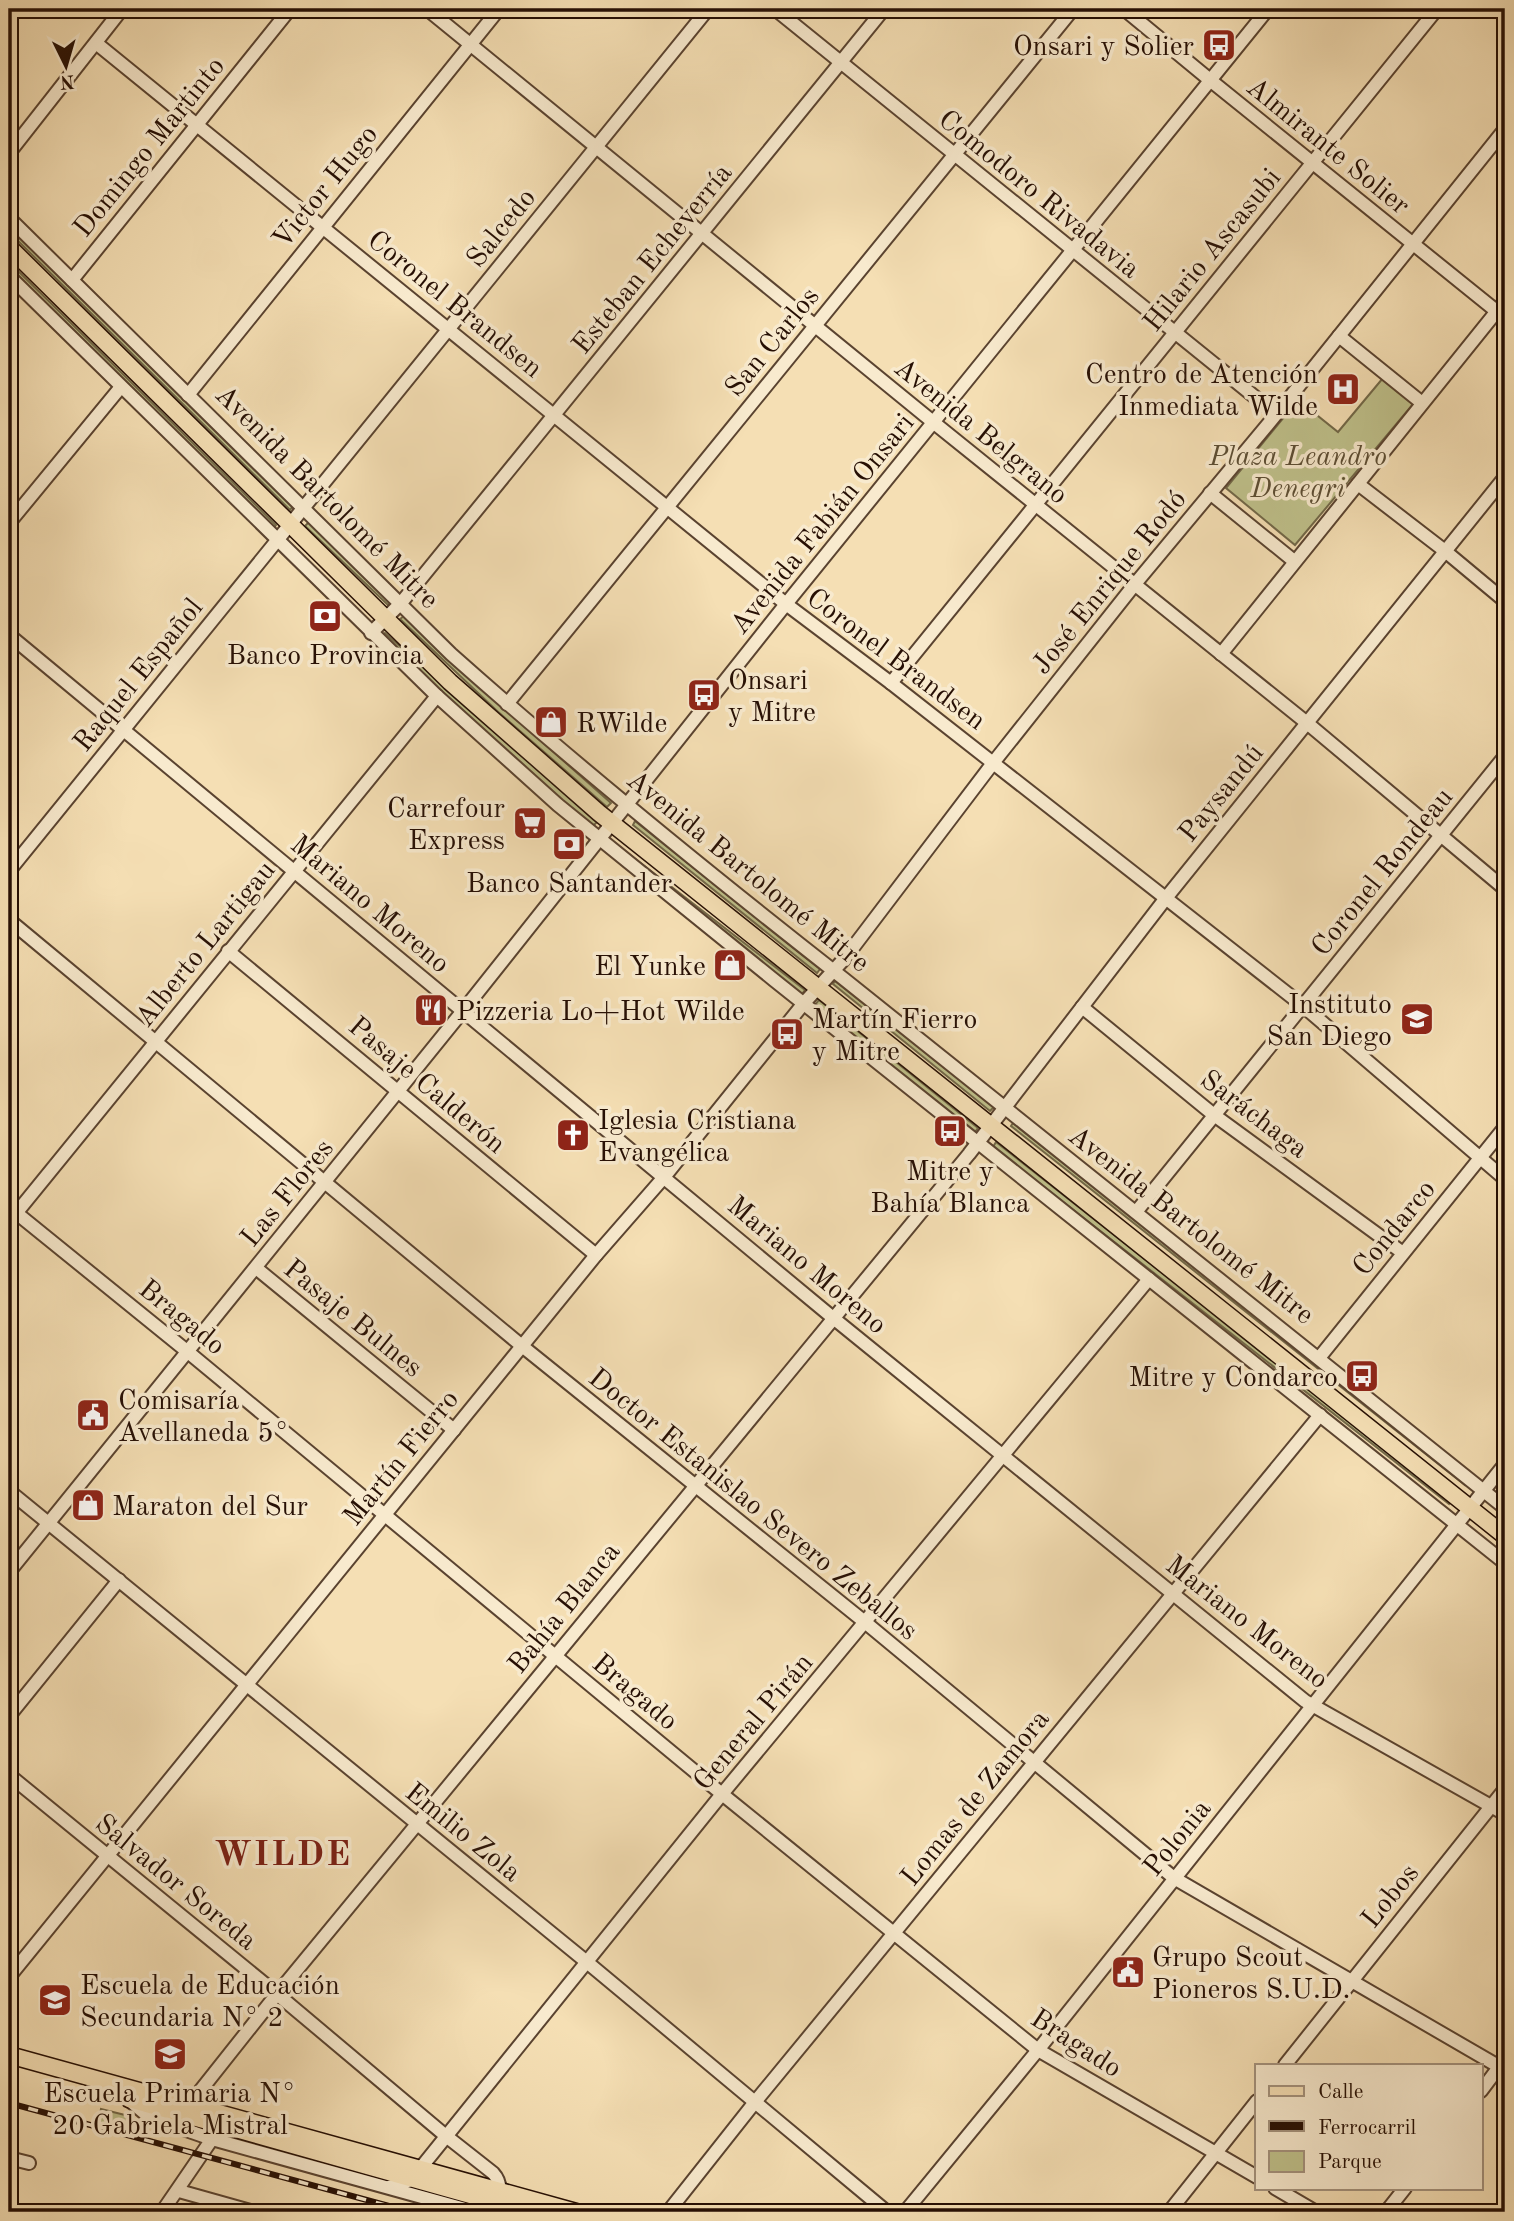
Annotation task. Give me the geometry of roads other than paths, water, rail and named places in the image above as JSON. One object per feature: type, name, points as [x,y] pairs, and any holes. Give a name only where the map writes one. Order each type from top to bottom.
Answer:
[{"type":"main road","name":"Avenida Bartolomé Mitre","points":[[9,247],[450,682],[612,823],[1505,1536]]},
{"type":"main road","points":[[9,2055],[189,2105],[531,2212]]},
{"type":"main road","points":[[9,2067],[415,2174]]},
{"type":"main road","points":[[494,2202],[576,2212]]},
{"type":"street","points":[[9,153],[122,9]]},
{"type":"street","name":"Domingo Martinto","points":[[72,281],[289,9]]},
{"type":"street","name":"Avenida Belgrano","points":[[427,9],[1307,723],[1505,889]]},
{"type":"street","name":"Victor Hugo","points":[[188,395],[499,9]]},
{"type":"street","name":"Salcedo","points":[[303,508],[708,9]]},
{"type":"street","name":"Comodoro Rivadavia","points":[[775,9],[1276,414]]},
{"type":"street","name":"Esteban Echeverría","points":[[371,633],[401,603],[884,9]]},
{"type":"street","name":"San Carlos","points":[[507,704],[1073,9]]},
{"type":"street","name":"Almirante Solier","points":[[1124,9],[1413,243],[1502,310]]},
{"type":"street","name":"Avenida Fabián Onsari","points":[[599,840],[786,604],[1268,9]]},
{"type":"street","name":"Hilario Ascasubi","points":[[891,684],[1437,9]]},
{"type":"street","name":"Coronel Brandsen","points":[[96,43],[665,508],[1302,1005],[1505,1179]]},
{"type":"street","name":"José Enrique Rodó","points":[[833,970],[1135,584],[1276,414],[1505,129]]},
{"type":"street","name":"Avenida Bartolomé Mitre","points":[[9,218],[451,654],[507,704],[748,905],[833,970],[1505,1508]]},
{"type":"street","points":[[9,276],[371,633],[437,696],[599,840],[1505,1563]]},
{"type":"street","points":[[1221,654],[1422,403],[1502,310]]},
{"type":"street","points":[[1339,336],[1422,403]]},
{"type":"street","points":[[9,523],[120,388]]},
{"type":"street","name":"Paysandú","points":[[978,1143],[1167,898],[1505,477]]},
{"type":"street","points":[[1358,484],[1505,601]]},
{"type":"street","points":[[1210,493],[1294,561]]},
{"type":"street","name":"Raquel Español","points":[[9,871],[303,508]]},
{"type":"street","name":"Mariano Moreno","points":[[9,635],[832,1317],[1312,1706],[1505,1814]]},
{"type":"street","name":"Alberto Lartigau","points":[[11,1214],[437,696]]},
{"type":"street","name":"Coronel Rondeau","points":[[1136,1212],[1505,757]]},
{"type":"street","name":"Las Flores","points":[[9,1572],[599,840]]},
{"type":"street","name":"Doctor Estanislao Severo Zeballos","points":[[9,919],[522,1346],[866,1623],[1033,1764],[1174,1878],[1351,1982],[1503,2065]]},
{"type":"street","name":"Pasaje Calderón","points":[[228,951],[596,1255]]},
{"type":"street","name":"Martín Fierro","points":[[9,1977],[596,1255],[665,1177],[833,970]]},
{"type":"street","name":"Saráchaga","points":[[1082,1007],[1214,1115],[1402,1253]]},
{"type":"street","name":"Condarco","points":[[1319,1358],[1505,1127]]},
{"type":"street","name":"Bahía Blanca","points":[[189,2105],[832,1317],[978,1143]]},
{"type":"street","name":"Bragado","points":[[11,1214],[188,1352],[722,1794],[1038,2050],[1255,2176]]},
{"type":"street","name":"Pasaje Bulnes","points":[[256,1268],[454,1430]]},
{"type":"street","name":"General Pirán","points":[[415,2174],[722,1794],[1149,1279]]},
{"type":"street","name":"Lomas de Zamora","points":[[668,2212],[755,2102],[1320,1415]]},
{"type":"street","name":"Polonia","points":[[905,2212],[1038,2050],[1505,1464]]},
{"type":"street","name":"Emilio Zola","points":[[9,1491],[588,1963],[887,2212]]},
{"type":"street","points":[[9,1716],[119,1580]]},
{"type":"street","name":"Salvador Soreda","points":[[9,1775],[493,2173],[498,2178],[494,2202]]},
{"type":"street","name":"Lobos","points":[[1286,2064],[1505,1789]]},
{"type":"street","points":[[1482,2090],[1503,2065]]},
{"type":"street","points":[[127,2099],[149,2117],[212,2139],[476,2212]]},
{"type":"street","points":[[1169,2212],[1255,2104]]},
{"type":"street","points":[[162,2212],[179,2191],[212,2139]]},
{"type":"street","points":[[9,2158],[29,2163]]},
{"type":"street","points":[[389,2187],[415,2174]]},
{"type":"street","points":[[1278,2190],[1316,2212]]},
{"type":"street","points":[[1386,2212],[1403,2190]]},
{"type":"street","points":[[179,2191],[254,2212]]},
{"type":"railway","points":[[9,2103],[411,2212]]},
{"type":"place","name":"Onsari y Solier","points":[[1219,45]]},
{"type":"place","name":"Centro de Atención Inmediata Wilde","points":[[1343,389]]},
{"type":"place","name":"Banco Provincia","points":[[325,616]]},
{"type":"place","name":"Onsari y Mitre","points":[[704,695]]},
{"type":"place","name":"RWilde","points":[[551,722]]},
{"type":"place","name":"Carrefour Express","points":[[530,823]]},
{"type":"place","name":"Banco Santander","points":[[569,844]]},
{"type":"place","name":"El Yunke","points":[[730,965]]},
{"type":"place","name":"Pizzeria Lo+Hot Wilde","points":[[431,1010]]},
{"type":"place","name":"Instituto San Diego","points":[[1417,1019]]},
{"type":"place","name":"Martín Fierro y Mitre","points":[[787,1034]]},
{"type":"place","name":"Mitre y Bahía Blanca","points":[[950,1131]]},
{"type":"place","name":"Iglesia Cristiana Evangélica","points":[[573,1135]]},
{"type":"place","name":"Mitre y Condarco","points":[[1362,1376]]},
{"type":"place","name":"Comisaría Avellaneda 5°","points":[[93,1415]]},
{"type":"place","name":"Maraton del Sur","points":[[88,1505]]},
{"type":"place","name":"Grupo Scout Pioneros S.U.D.","points":[[1128,1972]]},
{"type":"place","name":"Escuela de Educación Secundaria N° 2","points":[[55,2000]]},
{"type":"place","name":"Escuela Primaria N° 20 Gabriela Mistral","points":[[170,2054]]},
{"type":"district","name":"WILDE","points":[[283,1853]]},
{"type":"park label","name":"Plaza Leandro Denegri","points":[[1298,471]]}]
